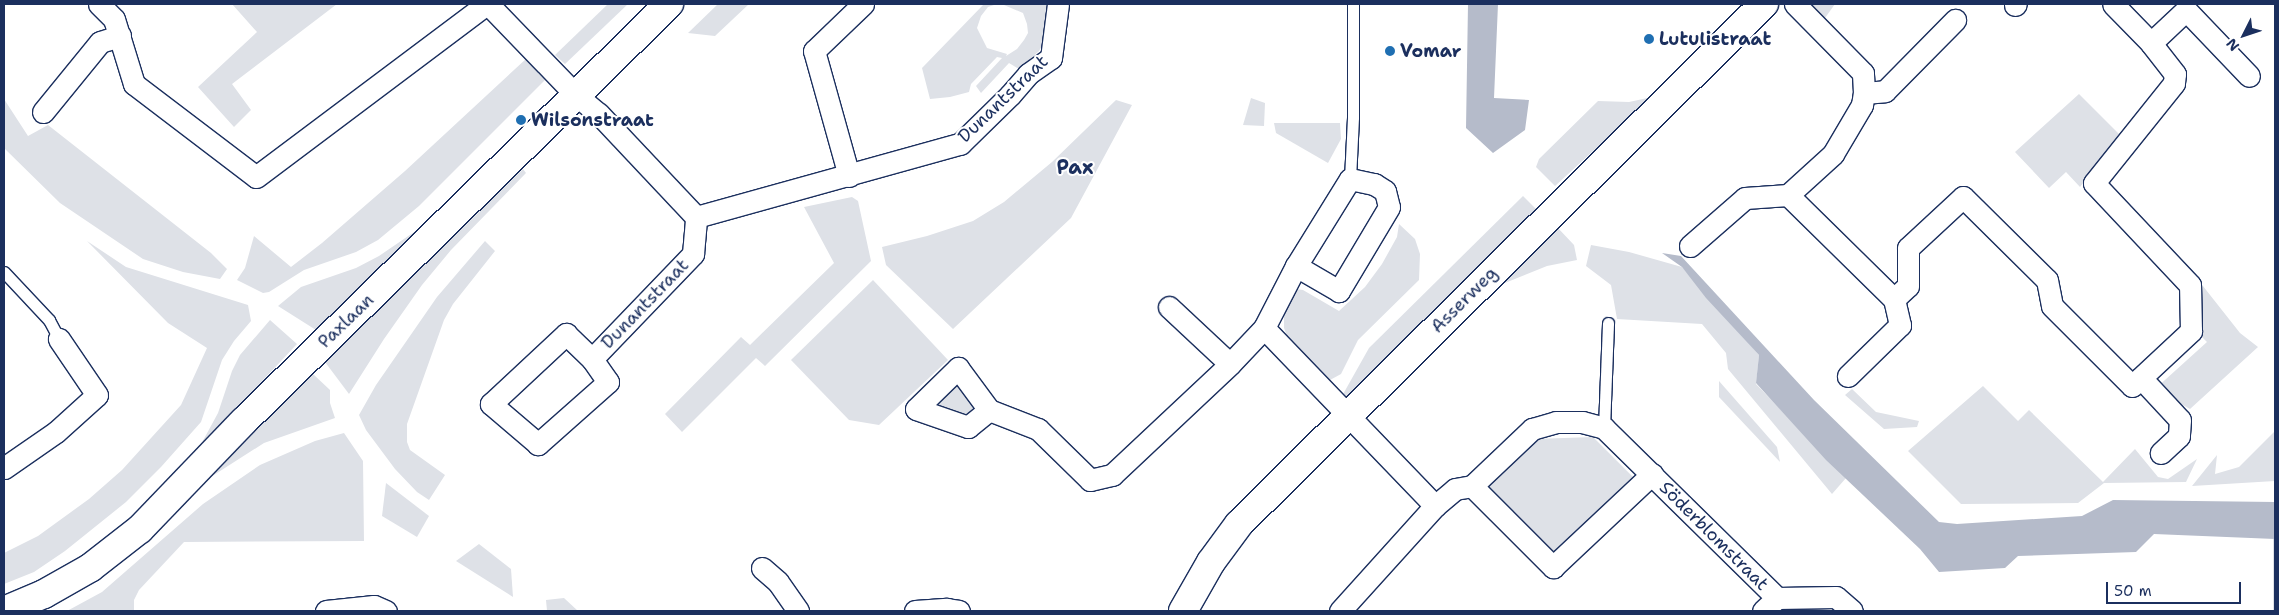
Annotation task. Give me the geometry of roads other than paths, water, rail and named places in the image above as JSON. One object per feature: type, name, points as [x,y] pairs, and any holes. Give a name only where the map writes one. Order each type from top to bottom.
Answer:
[{"type":"street","points":[[99,4],[114,19],[134,84],[256,177],[487,4],[576,95],[599,114],[696,217]]},
{"type":"street","name":"Paxlaan","points":[[4,611],[44,594],[90,568],[140,529],[243,422],[669,4]]},
{"type":"street","points":[[849,176],[814,51],[862,4]]},
{"type":"street","name":"Dunantstraat","points":[[592,359],[693,254],[696,217],[960,144],[1010,95],[1028,74],[1051,58],[1058,4]]},
{"type":"street","name":"Asserweg","points":[[1183,611],[1211,562],[1239,524],[1764,4]]},
{"type":"street","points":[[1690,246],[1745,198],[1788,195],[1833,154],[1862,105],[1864,93],[1863,72],[1795,4]]},
{"type":"street","points":[[2113,4],[2151,42],[2175,74],[2174,83],[2094,183],[2190,285],[2191,331],[2136,382]]},
{"type":"street","points":[[2151,42],[2186,10],[2249,76]]},
{"type":"street","points":[[1864,93],[1885,91],[1956,20]]},
{"type":"street","points":[[43,112],[100,42],[120,36]]},
{"type":"street","points":[[989,410],[1038,430],[1090,480],[1112,475],[1230,364],[1264,328],[1296,266],[1350,179],[1374,184],[1385,191],[1389,207],[1339,291],[1296,266]]},
{"type":"street","points":[[1788,195],[1894,299],[1900,325],[1848,376]]},
{"type":"street","points":[[1894,299],[1908,286],[1908,248],[1962,197],[2047,280],[2052,306],[2180,420],[2179,436],[2161,453]]},
{"type":"street","points":[[1170,307],[1230,364]]},
{"type":"street","points":[[1264,328],[1435,506]]},
{"type":"street","name":"Dunantstraat","points":[[566,334],[592,359],[608,382],[538,444],[492,404],[566,334]]},
{"type":"street","points":[[4,468],[56,432],[97,395],[59,339]]},
{"type":"street","name":"Söderblomstraat","points":[[1340,611],[1435,506],[1455,489],[1472,486],[1532,429],[1556,422],[1582,422],[1604,428],[1652,474],[1770,604],[1836,597],[1852,611]]},
{"type":"street","name":"Söderblomstraat","points":[[1472,486],[1553,567],[1652,474]]},
{"type":"street","points":[[762,568],[778,582],[798,611]]},
{"type":"street","points":[[326,611],[374,606],[386,611]]},
{"type":"street","points":[[915,611],[947,609],[959,611]]},
{"type":"lane","points":[[1350,179],[1353,117],[1353,4]]},
{"type":"lane","points":[[4,272],[49,320],[59,339]]},
{"type":"lane","points":[[1604,428],[1608,322]]},
{"type":"water","points":[[1468,4],[1498,4],[1494,98],[1529,100],[1525,130],[1493,153],[1466,128]]},
{"type":"water","points":[[1662,253],[1681,256],[1814,400],[1939,522],[1957,524],[2082,516],[2113,500],[2275,502],[2275,539],[2154,534],[2136,552],[2018,556],[2005,568],[1939,572],[1920,549],[1826,460],[1756,383],[1759,355],[1706,298],[1682,267]]},
{"type":"place","name":"Lutulistraat","points":[[1649,39]]},
{"type":"place","name":"Vomar","points":[[1390,51]]},
{"type":"place","name":"Wilsonstraat","points":[[521,120]]},
{"type":"district","name":"Pax","points":[[1075,167]]}]
